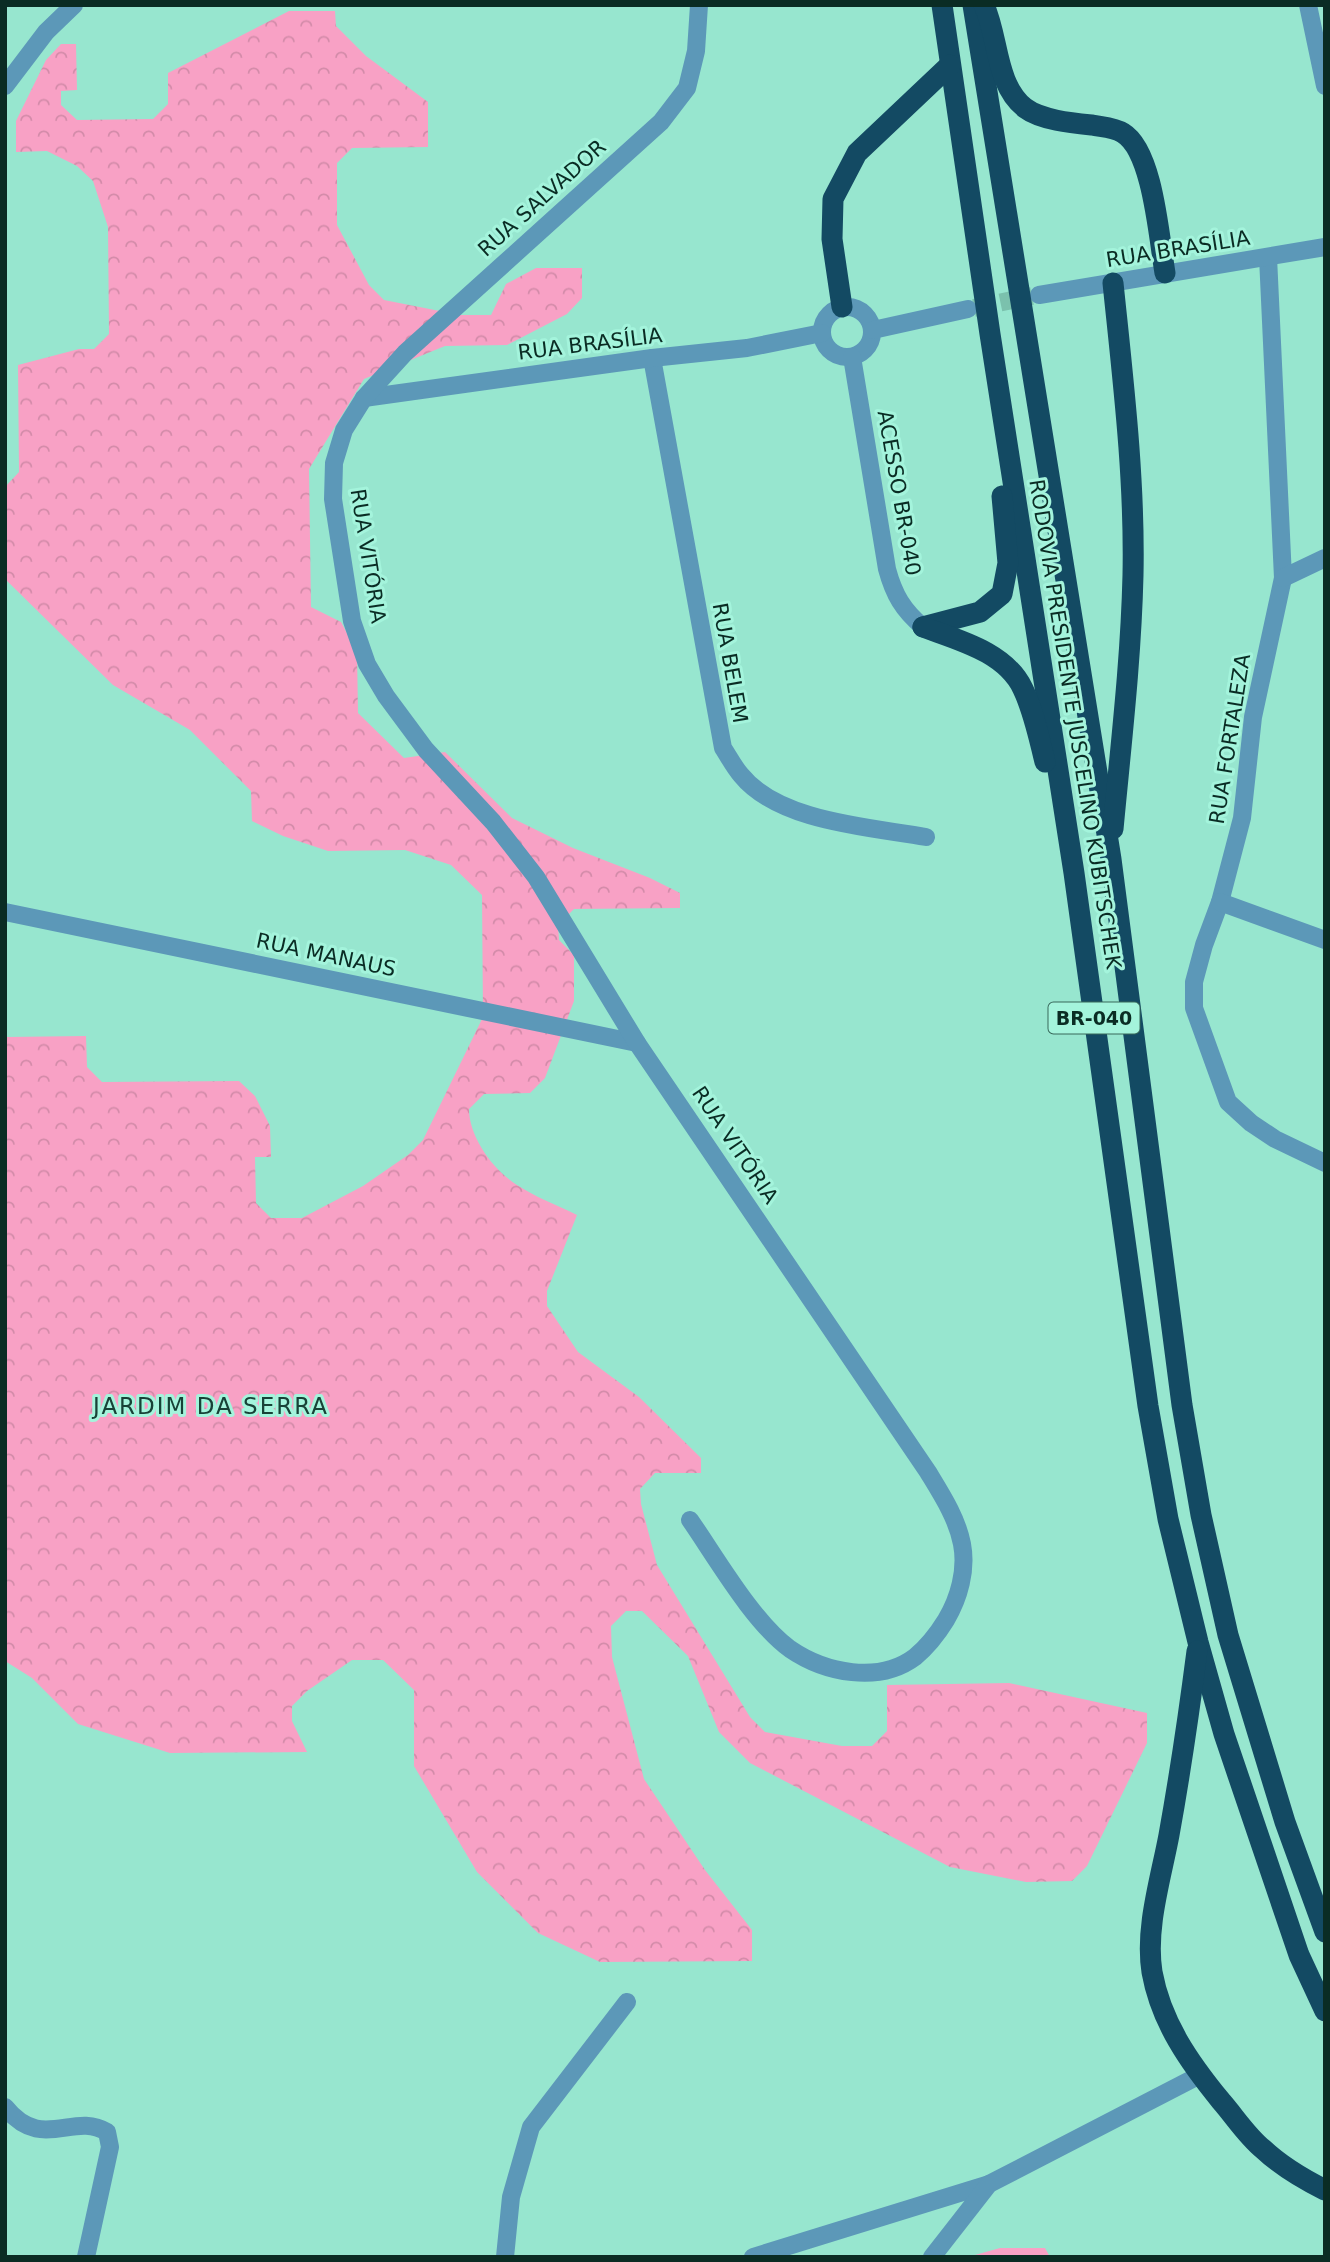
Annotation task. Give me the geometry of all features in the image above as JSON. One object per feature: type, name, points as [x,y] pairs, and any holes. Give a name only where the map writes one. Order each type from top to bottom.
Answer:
[{"type":"highway","name":"RODOVIA PRESIDENTE JUSCELINO KUBITSCHEK","points":[[942,5],[1074,873],[1148,1406],[1168,1520],[1224,1734],[1299,1955],[1325,2011]]},
{"type":"highway","name":"RODOVIA PRESIDENTE JUSCELINO KUBITSCHEK","points":[[974,5],[1111,859],[1182,1405],[1201,1515],[1228,1635],[1285,1822],[1325,1932]]},
{"type":"highway","points":[[984,5],[996,39],[1002,75],[1025,108],[1043,116],[1108,128],[1122,133],[1136,145],[1147,170],[1164,273]]},
{"type":"highway","points":[[842,307],[832,239],[833,199],[857,153],[950,65]]},
{"type":"highway","points":[[1111,859],[1127,683],[1133,573],[1128,429],[1113,284]]},
{"type":"highway","points":[[923,627],[980,612],[1002,594],[1007,579],[1008,563],[990,334]]},
{"type":"highway","points":[[923,627],[983,650],[1006,667],[1022,686],[1031,708],[1074,873]]},
{"type":"highway","points":[[1198,1642],[1182,1760],[1150,1948],[1153,1972],[1163,2010],[1177,2042],[1200,2075],[1262,2149],[1302,2179],[1325,2190]]},
{"type":"street","points":[[5,86],[46,32],[74,5]]},
{"type":"street","name":"RUA SALVADOR","points":[[365,398],[405,353],[661,121],[687,88],[696,51],[699,5]]},
{"type":"street","points":[[1308,5],[1325,86]]},
{"type":"street","name":"RUA BRASÍLIA","points":[[1039,295],[1325,247]]},
{"type":"street","name":"RUA FORTALEZA","points":[[1268,257],[1283,578],[1253,717],[1242,818],[1220,902],[1194,982],[1194,1008],[1228,1102],[1251,1123],[1275,1139],[1325,1163]]},
{"type":"street","points":[[842,307],[859,309],[866,314],[873,330],[865,350],[852,357],[843,357],[829,349],[822,334],[825,320],[835,309],[842,307]]},
{"type":"street","points":[[873,330],[968,309]]},
{"type":"street","name":"RUA BRASÍLIA","points":[[365,398],[652,358],[747,348],[822,334]]},
{"type":"street","name":"ACESSO BR-040","points":[[852,357],[894,594],[908,615],[923,627]]},
{"type":"street","name":"RUA BELEM","points":[[652,358],[723,748],[741,776],[764,796],[814,818],[926,837]]},
{"type":"street","name":"RUA VITÓRIA","points":[[365,398],[340,441],[334,463],[333,499],[352,621],[367,664],[386,696],[426,750],[493,822],[536,877],[637,1043],[928,1472],[952,1512],[962,1545],[962,1580],[952,1611],[937,1633],[915,1657],[895,1667],[870,1673],[849,1673],[819,1665],[791,1650],[766,1629],[690,1520]]},
{"type":"street","points":[[1283,578],[1325,558]]},
{"type":"street","points":[[1220,902],[1325,940]]},
{"type":"street","name":"RUA MANAUS","points":[[5,912],[637,1043]]},
{"type":"street","points":[[505,2257],[511,2197],[531,2127],[626,2002]]},
{"type":"street","points":[[753,2257],[989,2184],[1200,2075]]},
{"type":"street","points":[[5,2107],[14,2118],[37,2130],[100,2128],[107,2132],[110,2147],[86,2257]]},
{"type":"street","points":[[932,2257],[989,2184]]},
{"type":"green space","points":[[289,11],[335,11],[336,26],[366,56],[428,102],[428,147],[352,148],[337,163],[337,225],[369,285],[384,300],[460,315],[491,315],[506,284],[536,268],[582,268],[582,298],[567,314],[507,345],[445,346],[364,379],[309,469],[311,607],[341,622],[357,652],[358,713],[404,758],[445,752],[512,818],[573,848],[650,878],[680,893],[680,908],[574,909],[558,925],[559,940],[574,955],[574,1001],[545,1078],[530,1093],[484,1094],[469,1109],[473,1131],[491,1162],[508,1179],[577,1215],[547,1291],[547,1306],[578,1352],[639,1397],[701,1458],[701,1473],[655,1473],[640,1489],[641,1504],[657,1565],[750,1717],[765,1732],[842,1746],[872,1746],[887,1731],[887,1685],[1009,1683],[1147,1713],[1147,1743],[1087,1866],[1072,1881],[1026,1882],[950,1867],[750,1763],[719,1732],[688,1656],[642,1611],[626,1611],[611,1626],[612,1657],[644,1779],[705,1870],[752,1930],[752,1961],[600,1962],[538,1933],[477,1872],[414,1766],[414,1690],[383,1660],[352,1660],[307,1691],[292,1706],[292,1721],[307,1752],[170,1753],[78,1724],[32,1678],[5,1661],[5,1037],[86,1036],[87,1067],[102,1082],[239,1081],[255,1096],[270,1126],[271,1157],[255,1157],[256,1203],[271,1218],[302,1218],[363,1186],[408,1155],[423,1140],[483,1017],[482,895],[451,865],[405,850],[328,851],[283,836],[252,821],[251,791],[190,730],[113,685],[5,579],[5,487],[19,472],[18,365],[79,349],[94,349],[109,334],[108,227],[93,181],[77,166],[47,151],[16,152],[16,121],[46,60],[61,44],[76,44],[77,90],[61,91],[61,105],[77,120],[153,119],[168,104],[168,73]]},
{"type":"green space","points":[[1000,2248],[1045,2248],[1050,2257],[968,2257]]},
{"type":"tunnel","points":[[974,308],[1032,296]]},
{"type":"district","name":"JARDIM DA SERRA","points":[[211,1406]]}]
